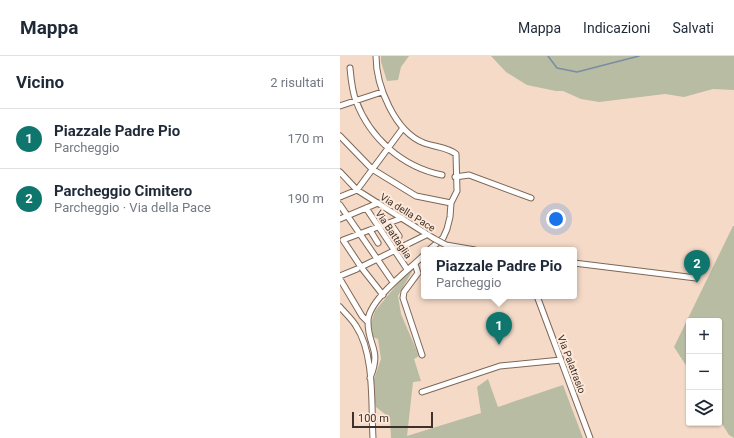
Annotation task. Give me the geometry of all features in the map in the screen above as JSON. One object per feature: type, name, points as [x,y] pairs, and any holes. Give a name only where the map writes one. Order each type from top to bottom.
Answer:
[{"type":"street","points":[[376,56],[376,70],[382,92],[403,128],[412,136],[424,143],[452,150],[456,154],[455,177],[457,190],[450,203],[450,217],[447,229],[443,238],[432,247]]},
{"type":"street","points":[[350,68],[356,101],[373,134],[388,148],[416,168],[442,175]]},
{"type":"street","points":[[340,106],[382,92]]},
{"type":"street","points":[[340,197],[357,190],[403,128]]},
{"type":"street","points":[[340,136],[342,144],[372,169],[416,196],[450,203]]},
{"type":"street","name":"Via della Pace","points":[[340,172],[357,190],[426,235],[446,246],[453,247]]},
{"type":"street","points":[[455,177],[469,175],[531,198]]},
{"type":"street","points":[[340,219],[378,203]]},
{"type":"street","points":[[340,205],[393,282]]},
{"type":"street","name":"Via Battaglia","points":[[366,208],[407,270]]},
{"type":"street","points":[[383,295],[359,268],[343,240],[402,218]]},
{"type":"street","points":[[390,223],[399,236]]},
{"type":"street","points":[[370,230],[378,243]]},
{"type":"street","points":[[367,321],[362,316],[340,277],[426,235]]},
{"type":"street","points":[[370,378],[376,358],[367,321],[369,313],[393,282],[421,258]]},
{"type":"street","points":[[577,263],[696,278]]},
{"type":"street","points":[[415,264],[418,273],[404,292],[403,298],[422,355]]},
{"type":"street","name":"Via Palatrasio","points":[[538,299],[590,438]]},
{"type":"street","points":[[340,307],[356,326],[366,347],[370,378],[373,438]]},
{"type":"street","points":[[422,392],[500,366],[561,360]]},
{"type":"green space","points":[[381,56],[409,56],[401,67],[398,80],[387,81],[381,62]]},
{"type":"green space","points":[[491,56],[734,56],[734,90],[713,89],[684,97],[665,94],[599,102],[581,99],[563,91],[527,85],[506,72]]},
{"type":"green space","points":[[734,226],[734,438],[729,435],[722,424],[722,318],[688,318]]},
{"type":"green space","points":[[414,268],[398,296],[401,314],[419,356],[414,359],[421,381],[413,382],[407,436],[481,413],[477,387],[488,379],[498,407],[563,385],[583,438],[391,438],[390,418],[376,407],[375,402],[374,379],[381,359],[378,339],[373,337],[371,323],[375,311],[408,271]]},
{"type":"green space","points":[[686,322],[686,365],[674,347]]},
{"type":"waterway","points":[[548,56],[557,68],[577,72],[639,56]]},
{"type":"place","name":"Parcheggio Cimitero","points":[[697,283]]},
{"type":"place","name":"Piazzale Padre Pio","points":[[499,345]]}]
